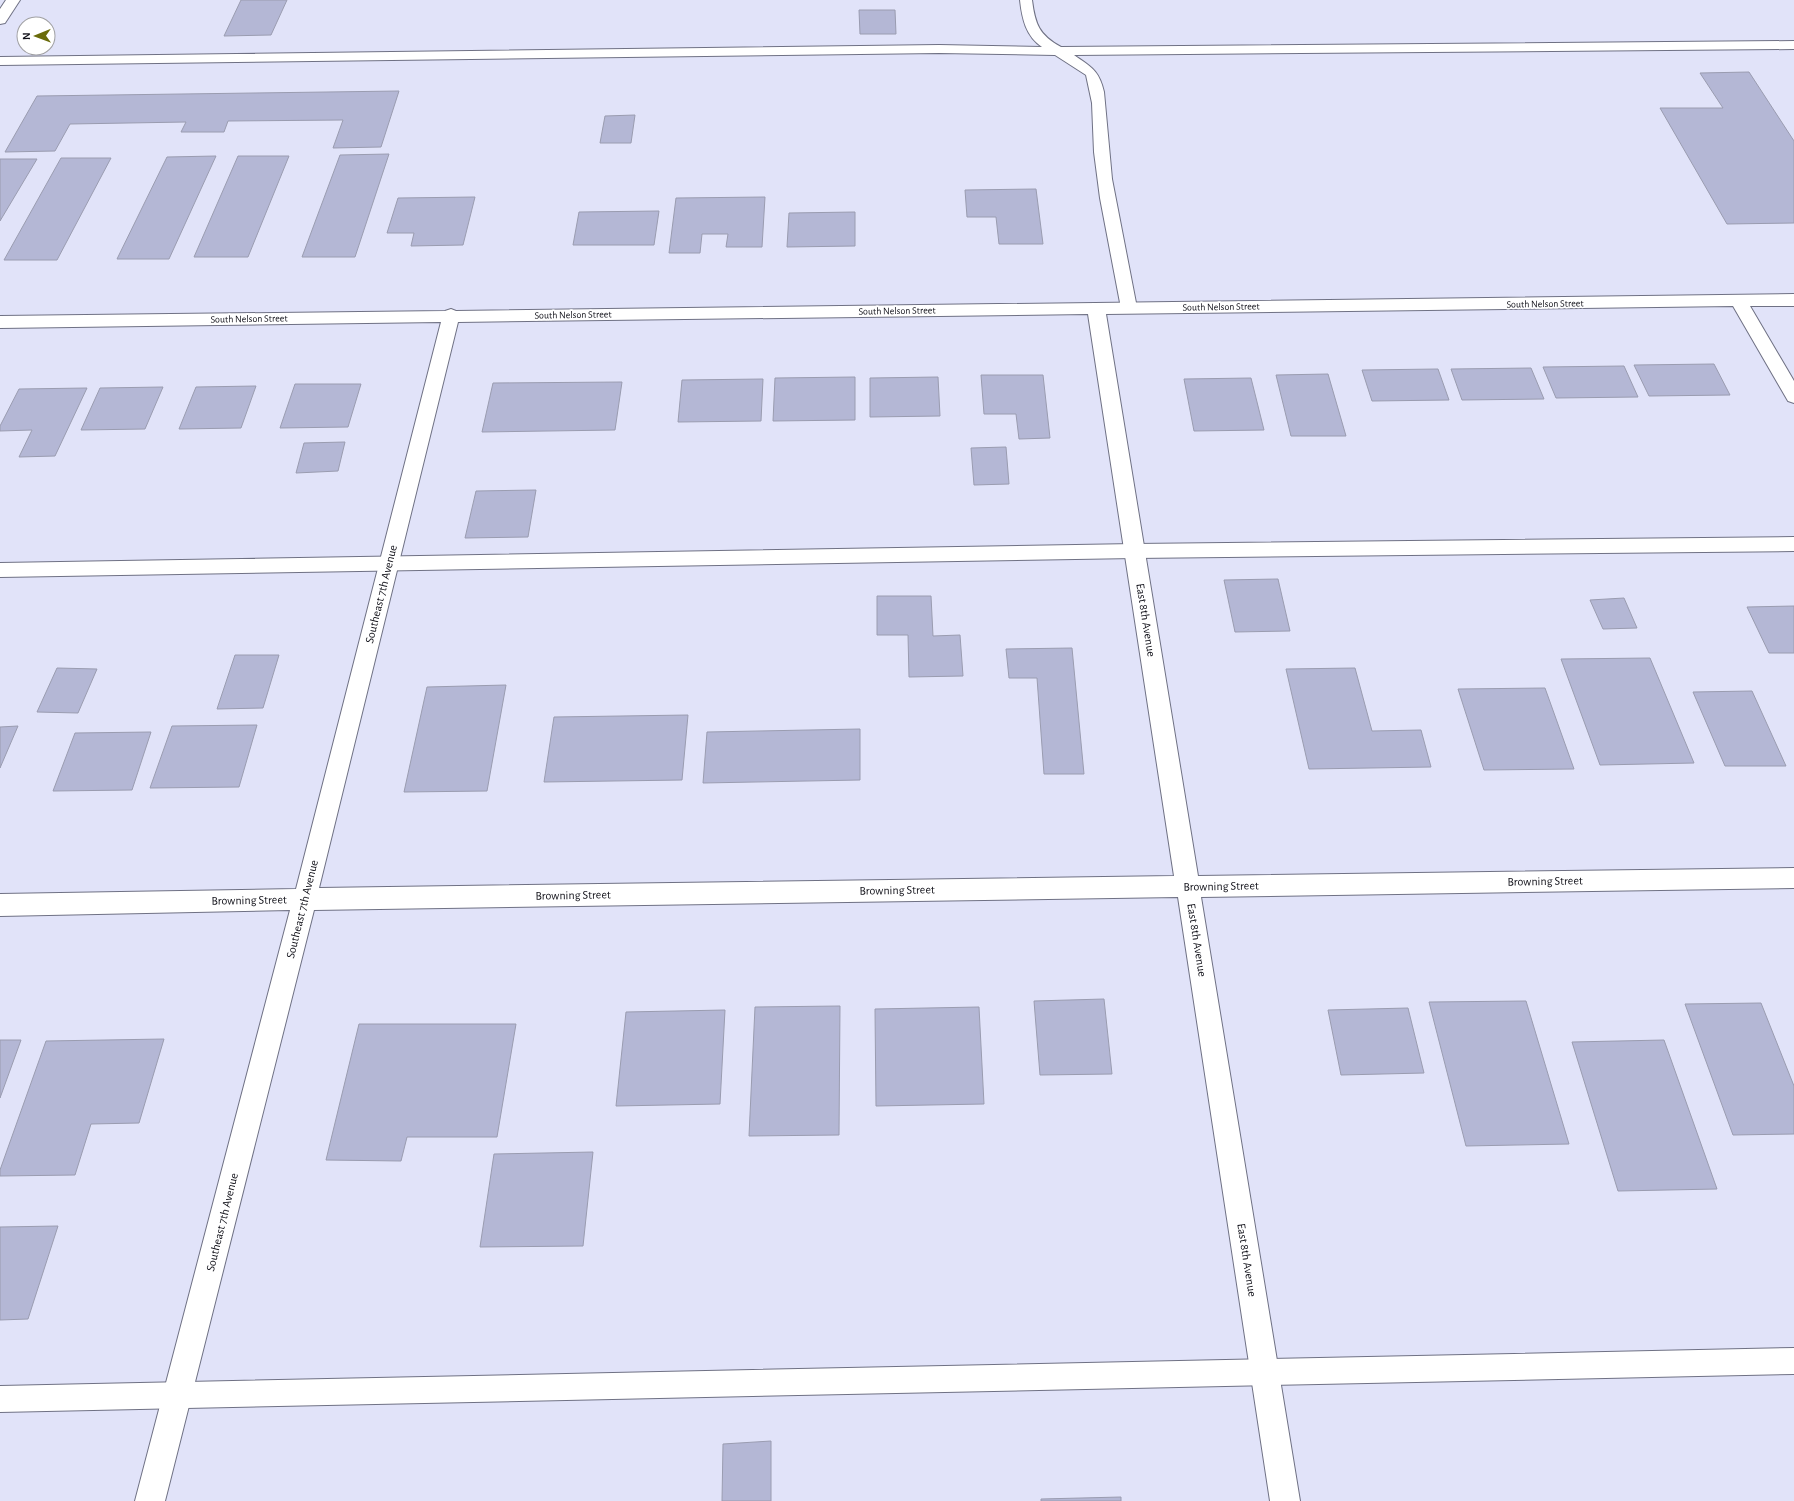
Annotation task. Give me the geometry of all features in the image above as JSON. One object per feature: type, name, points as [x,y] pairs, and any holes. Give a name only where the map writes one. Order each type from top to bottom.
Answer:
[{"type":"street","points":[[0,20],[13,0]]},
{"type":"street","points":[[1739,300],[1794,398]]},
{"type":"street","name":"South Nelson Street","points":[[0,322],[451,315],[1794,300]]},
{"type":"street","name":"East 8th Avenue","points":[[1096,308],[1285,1501]]},
{"type":"street","name":"Southeast 7th Avenue","points":[[150,1501],[305,899],[451,315]]},
{"type":"street","name":"Browning Street","points":[[0,905],[305,899],[1794,878]]},
{"type":"lane","points":[[1026,0],[1026,10],[1033,32],[1049,46],[1074,60],[1092,74],[1099,98],[1102,160],[1129,308]]},
{"type":"lane","points":[[0,61],[939,49],[1058,51],[1794,45]]},
{"type":"lane","points":[[0,570],[389,562],[1135,551],[1794,544]]},
{"type":"lane","points":[[0,1399],[178,1394],[1265,1374],[1794,1361]]},
{"type":"building","points":[[241,0],[287,0],[271,35],[224,36]]},
{"type":"building","points":[[859,10],[895,10],[896,34],[860,34]]},
{"type":"building","points":[[1749,72],[1794,141],[1794,223],[1727,224],[1660,108],[1723,108],[1700,73]]},
{"type":"building","points":[[399,91],[381,147],[333,148],[343,120],[228,121],[224,132],[181,132],[186,122],[70,124],[55,151],[5,152],[37,96]]},
{"type":"building","points":[[635,115],[631,143],[600,143],[605,116]]},
{"type":"building","points":[[389,154],[355,257],[302,257],[340,155]]},
{"type":"building","points":[[216,156],[169,259],[117,259],[167,157]]},
{"type":"building","points":[[238,156],[289,156],[248,257],[194,257]]},
{"type":"building","points":[[61,158],[111,158],[57,260],[4,260]]},
{"type":"building","points":[[0,159],[37,159],[0,221]]},
{"type":"building","points":[[1036,189],[1043,244],[999,244],[996,217],[967,217],[965,190]]},
{"type":"building","points":[[475,197],[463,245],[411,246],[414,233],[387,233],[398,198]]},
{"type":"building","points":[[765,197],[762,247],[726,247],[728,234],[702,234],[700,253],[669,253],[676,198]]},
{"type":"building","points":[[659,211],[654,245],[573,245],[579,212]]},
{"type":"building","points":[[855,212],[855,246],[787,247],[789,213]]},
{"type":"building","points":[[1714,364],[1730,395],[1649,396],[1634,365]]},
{"type":"building","points":[[1624,366],[1638,397],[1556,398],[1543,367]]},
{"type":"building","points":[[1531,368],[1544,399],[1462,400],[1451,369]]},
{"type":"building","points":[[1438,369],[1449,400],[1372,401],[1362,370]]},
{"type":"building","points":[[1328,374],[1346,436],[1291,436],[1276,375]]},
{"type":"building","points":[[981,375],[1043,375],[1050,438],[1019,439],[1016,414],[984,414]]},
{"type":"building","points":[[855,377],[855,420],[773,421],[775,378]]},
{"type":"building","points":[[938,377],[940,416],[870,417],[870,378]]},
{"type":"building","points":[[1251,378],[1264,430],[1194,431],[1184,379]]},
{"type":"building","points":[[763,379],[761,421],[678,422],[682,380]]},
{"type":"building","points":[[622,382],[615,430],[482,432],[493,383]]},
{"type":"building","points":[[295,384],[361,384],[348,427],[280,428]]},
{"type":"building","points":[[256,386],[241,428],[179,429],[196,387]]},
{"type":"building","points":[[163,387],[145,429],[81,430],[100,388]]},
{"type":"building","points":[[87,388],[55,456],[19,457],[32,430],[0,431],[0,426],[19,389]]},
{"type":"building","points":[[345,442],[338,471],[296,473],[304,443]]},
{"type":"building","points":[[1006,447],[1009,484],[974,485],[971,448]]},
{"type":"building","points":[[536,490],[528,537],[465,538],[476,491]]},
{"type":"building","points":[[1278,579],[1290,631],[1235,632],[1224,580]]},
{"type":"building","points":[[877,596],[931,596],[933,636],[960,635],[963,676],[909,677],[908,635],[877,635]]},
{"type":"building","points":[[1624,598],[1637,628],[1603,629],[1590,600]]},
{"type":"building","points":[[1794,606],[1794,653],[1769,653],[1747,607]]},
{"type":"building","points":[[1072,648],[1084,774],[1044,774],[1037,678],[1009,678],[1006,649]]},
{"type":"building","points":[[235,655],[279,655],[263,708],[217,709]]},
{"type":"building","points":[[1650,658],[1694,763],[1600,765],[1561,659]]},
{"type":"building","points":[[57,668],[97,669],[78,713],[37,712]]},
{"type":"building","points":[[1355,668],[1372,731],[1421,730],[1431,767],[1309,769],[1286,669]]},
{"type":"building","points":[[506,685],[487,791],[404,792],[427,687]]},
{"type":"building","points":[[1545,688],[1574,769],[1484,770],[1458,689]]},
{"type":"building","points":[[1752,691],[1786,766],[1725,766],[1693,692]]},
{"type":"building","points":[[688,715],[682,780],[544,782],[554,717]]},
{"type":"building","points":[[257,725],[239,787],[150,788],[172,726]]},
{"type":"building","points":[[18,726],[0,768],[0,727]]},
{"type":"building","points":[[860,729],[860,780],[703,783],[707,732]]},
{"type":"building","points":[[151,732],[132,790],[53,791],[75,733]]},
{"type":"building","points":[[1104,999],[1112,1074],[1040,1075],[1034,1001]]},
{"type":"building","points":[[1526,1001],[1569,1144],[1466,1146],[1429,1002]]},
{"type":"building","points":[[1761,1003],[1794,1086],[1794,1134],[1733,1135],[1685,1004]]},
{"type":"building","points":[[840,1006],[839,1135],[749,1136],[755,1007]]},
{"type":"building","points":[[979,1007],[984,1104],[876,1106],[875,1009]]},
{"type":"building","points":[[1408,1008],[1424,1073],[1341,1075],[1328,1010]]},
{"type":"building","points":[[725,1010],[720,1104],[616,1106],[626,1012]]},
{"type":"building","points":[[359,1024],[516,1024],[497,1137],[407,1137],[401,1161],[326,1160]]},
{"type":"building","points":[[164,1039],[139,1123],[91,1124],[75,1175],[0,1176],[0,1170],[46,1041]]},
{"type":"building","points":[[0,1040],[21,1040],[0,1098]]},
{"type":"building","points":[[1664,1040],[1717,1189],[1618,1191],[1572,1042]]},
{"type":"building","points":[[593,1152],[583,1246],[480,1247],[494,1154]]},
{"type":"building","points":[[58,1226],[28,1319],[0,1320],[0,1227]]},
{"type":"building","points":[[771,1441],[771,1501],[722,1501],[723,1444]]},
{"type":"building","points":[[1121,1497],[1121,1501],[1041,1501],[1041,1499]]}]
